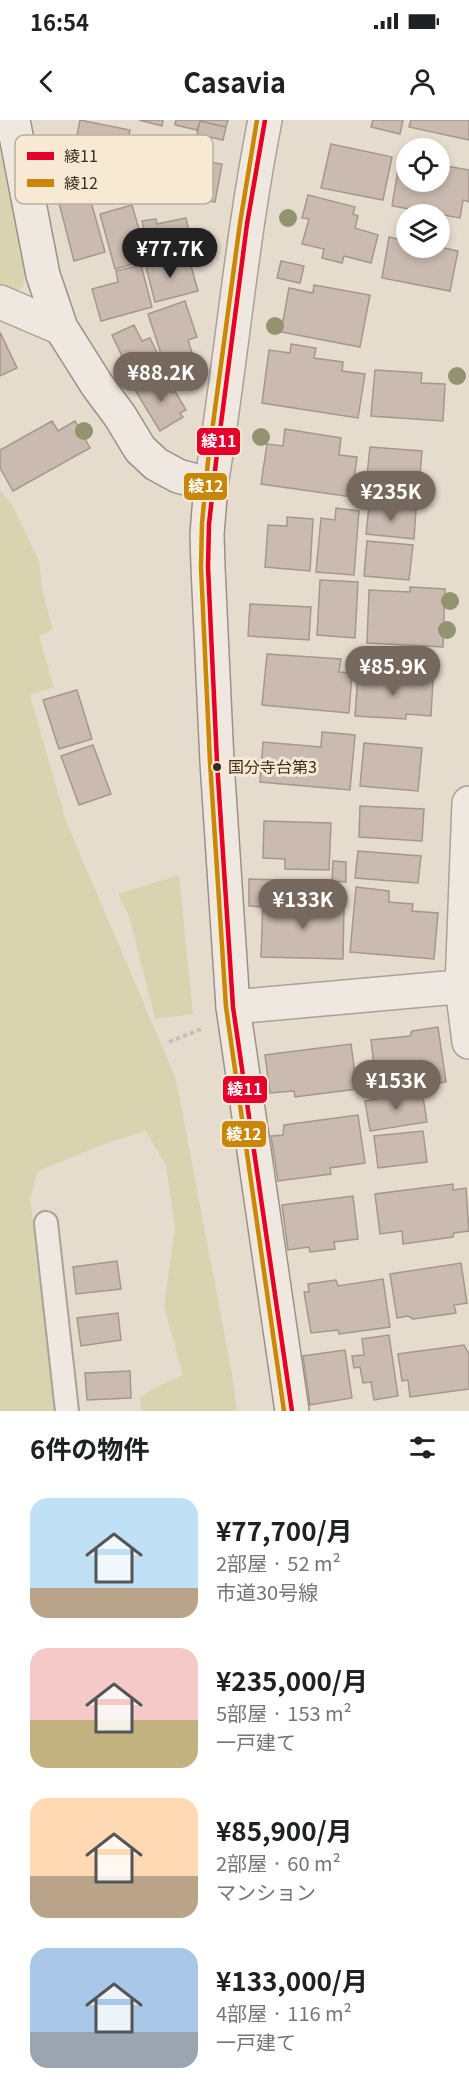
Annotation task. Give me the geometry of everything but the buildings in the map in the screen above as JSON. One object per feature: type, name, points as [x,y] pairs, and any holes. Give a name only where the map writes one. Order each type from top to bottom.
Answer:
[{"type":"main road","points":[[13,120],[16,135]]},
{"type":"main road","points":[[265,120],[242,258],[211,485],[207,534],[217,762],[233,1006],[292,1411]]},
{"type":"main road","points":[[29,204],[43,275],[61,328],[140,449],[156,464],[178,476],[211,485]]},
{"type":"main road","points":[[0,302],[61,328]]},
{"type":"main road","points":[[469,803],[466,986],[469,1042]]},
{"type":"main road","points":[[233,1006],[466,986]]},
{"type":"lane","points":[[46,1223],[67,1411]]},
{"type":"path","points":[[169,1042],[203,1028]]},
{"type":"shaded area","points":[[0,151],[27,263],[23,287],[0,303]]},
{"type":"shaded area","points":[[0,490],[12,505],[39,561],[43,592],[53,630],[39,636],[54,687],[30,695],[66,821],[176,1079],[233,1379],[237,1411],[141,1411],[140,1398],[152,1389],[183,1375],[164,1307],[175,1227],[166,1166],[146,1131],[107,1143],[38,1171],[30,1199],[60,1411],[0,1411]]},
{"type":"shaded area","points":[[179,875],[193,1014],[155,1019],[129,916],[118,894]]},
{"type":"transit line","name":"綾12","points":[[257,120],[240,223],[208,461],[202,523],[201,567],[210,762],[226,1007],[284,1411]]},
{"type":"transit line","name":"綾11","points":[[265,120],[247,224],[216,462],[209,524],[208,567],[217,762],[233,1007],[292,1411]]},
{"type":"place","name":"国分寺台第3","points":[[217,767]]}]
